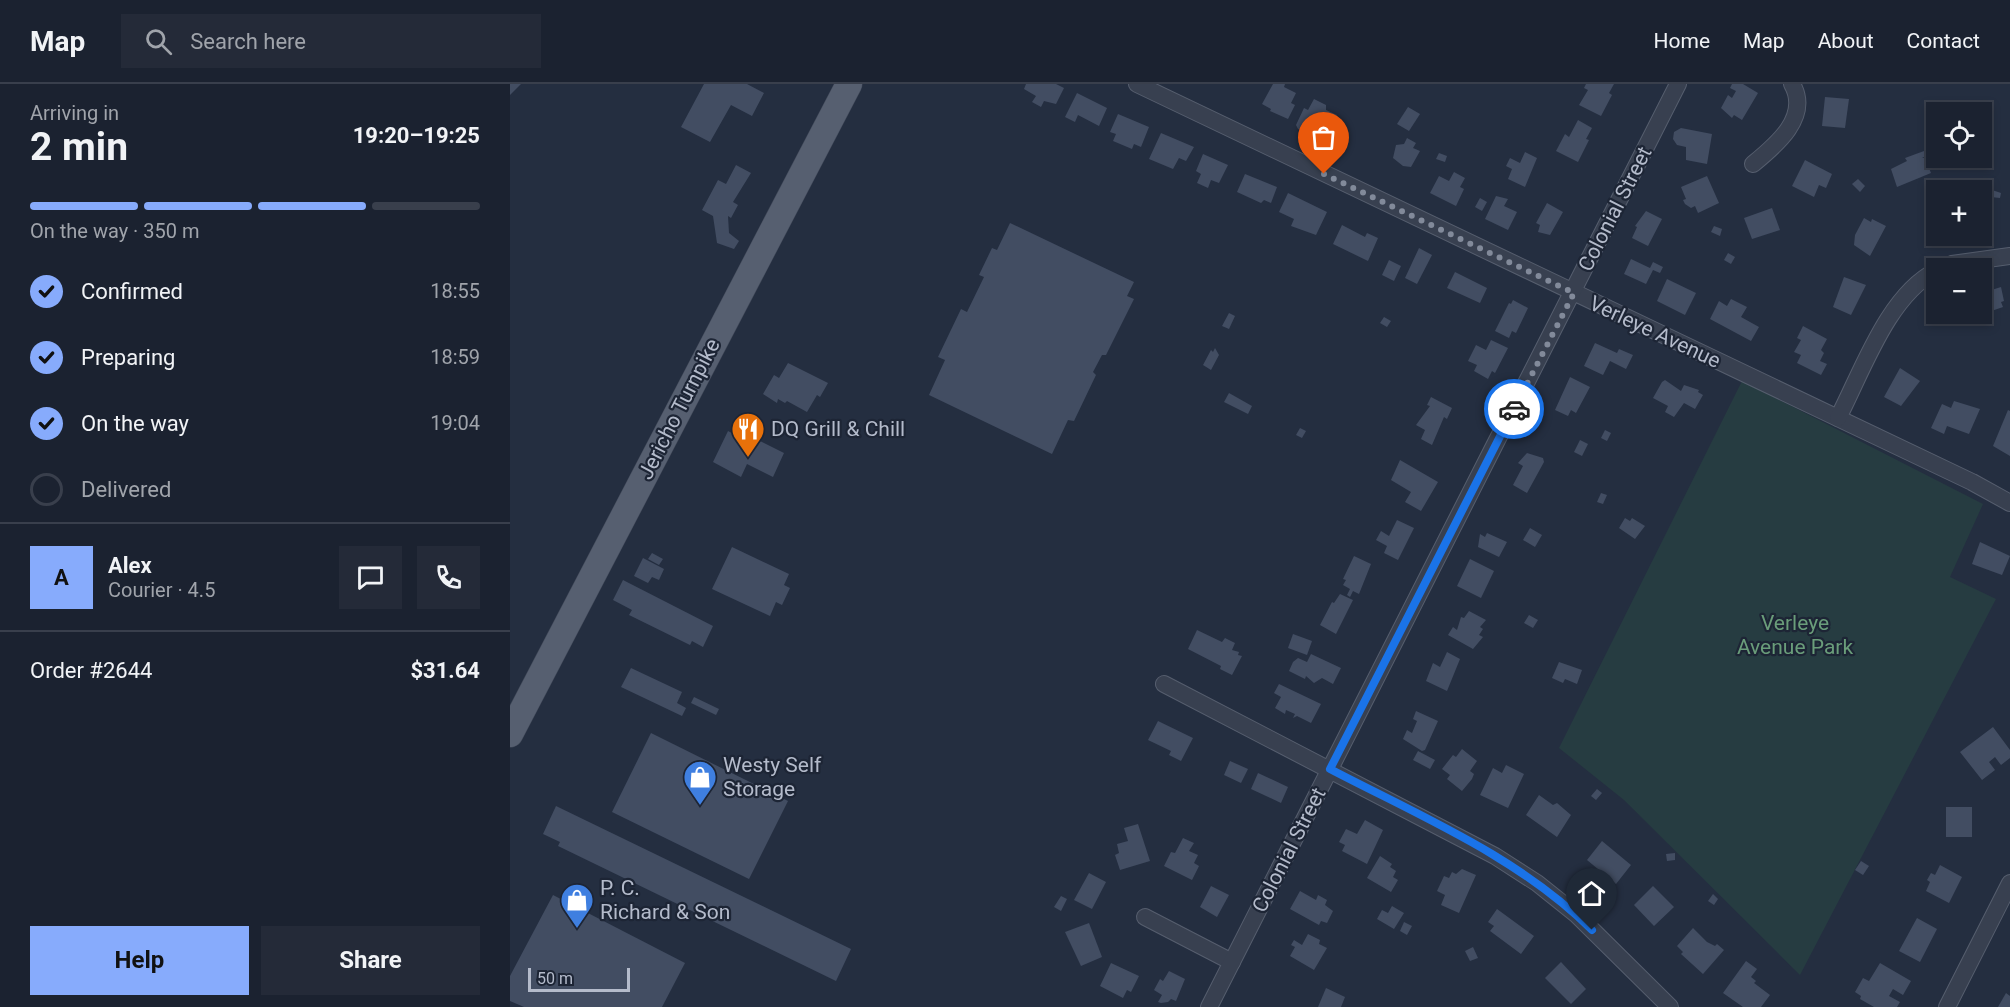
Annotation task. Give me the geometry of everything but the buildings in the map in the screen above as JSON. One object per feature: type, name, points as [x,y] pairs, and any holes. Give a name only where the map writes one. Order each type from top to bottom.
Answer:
[{"type":"main road","name":"Jericho Turnpike","points":[[510,734],[849,84]]},
{"type":"street","name":"Verleye Avenue","points":[[1137,84],[1972,482],[2010,503]]},
{"type":"street","name":"Colonial Street","points":[[1209,1007],[1574,293],[1678,84]]},
{"type":"street","points":[[1753,164],[1782,141],[1797,114],[1795,90],[1792,84]]},
{"type":"street","points":[[1992,258],[2010,256]]},
{"type":"street","points":[[1838,418],[1889,318],[1906,294],[1926,279]]},
{"type":"street","points":[[1164,684],[1495,856],[1536,883],[1577,915],[1670,1007]]},
{"type":"street","points":[[1947,1007],[2010,883]]},
{"type":"street","points":[[1145,917],[1232,962]]},
{"type":"green space","name":"Verleye Avenue Park","points":[[1742,381],[1983,504],[1950,577],[1996,599],[1800,975],[1624,800],[1559,748]]},
{"type":"way so far","points":[[1324,174],[1574,293],[1514,409]]},
{"type":"place","name":"DQ Grill & Chill","points":[[748,458]]},
{"type":"place","name":"Westy Self Storage","points":[[700,806]]},
{"type":"place","name":"P. C. Richard & Son","points":[[577,929]]},
{"type":"route","points":[[1514,409],[1330,769],[1495,856],[1536,883],[1577,915],[1592,930]]}]
